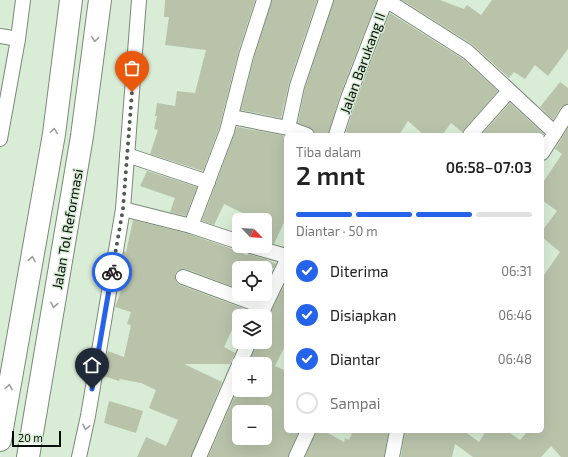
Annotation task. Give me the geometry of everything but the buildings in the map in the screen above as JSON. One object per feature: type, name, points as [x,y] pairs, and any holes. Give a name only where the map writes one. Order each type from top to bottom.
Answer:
[{"type":"highway","name":"Jalan Tol Reformasi","points":[[0,440],[54,134],[71,0]]},
{"type":"highway","name":"Jalan Tol Reformasi","points":[[28,457],[82,136],[100,0]]},
{"type":"street","points":[[0,139],[18,40],[23,0]]},
{"type":"street","points":[[80,457],[123,209],[138,0]]},
{"type":"street","points":[[191,226],[232,117],[246,56],[264,0]]},
{"type":"street","points":[[288,128],[297,86],[326,0]]},
{"type":"street","name":"Jalan Barukang II","points":[[337,133],[383,1],[394,5],[468,52],[555,133]]},
{"type":"street","points":[[0,36],[18,40]]},
{"type":"street","points":[[472,133],[509,91]]},
{"type":"street","points":[[544,150],[568,112]]},
{"type":"street","points":[[232,117],[288,128],[302,133]]},
{"type":"street","points":[[127,155],[208,182]]},
{"type":"street","points":[[123,209],[191,226],[232,240]]},
{"type":"street","points":[[272,252],[284,255]]},
{"type":"street","points":[[263,309],[284,266]]},
{"type":"street","points":[[183,277],[257,309]]},
{"type":"street","points":[[199,457],[245,349]]},
{"type":"street","points":[[296,457],[307,433]]},
{"type":"street","points":[[392,457],[397,433]]},
{"type":"way so far","points":[[112,272],[123,209],[132,92]]},
{"type":"route","points":[[92,389],[112,272]]}]
